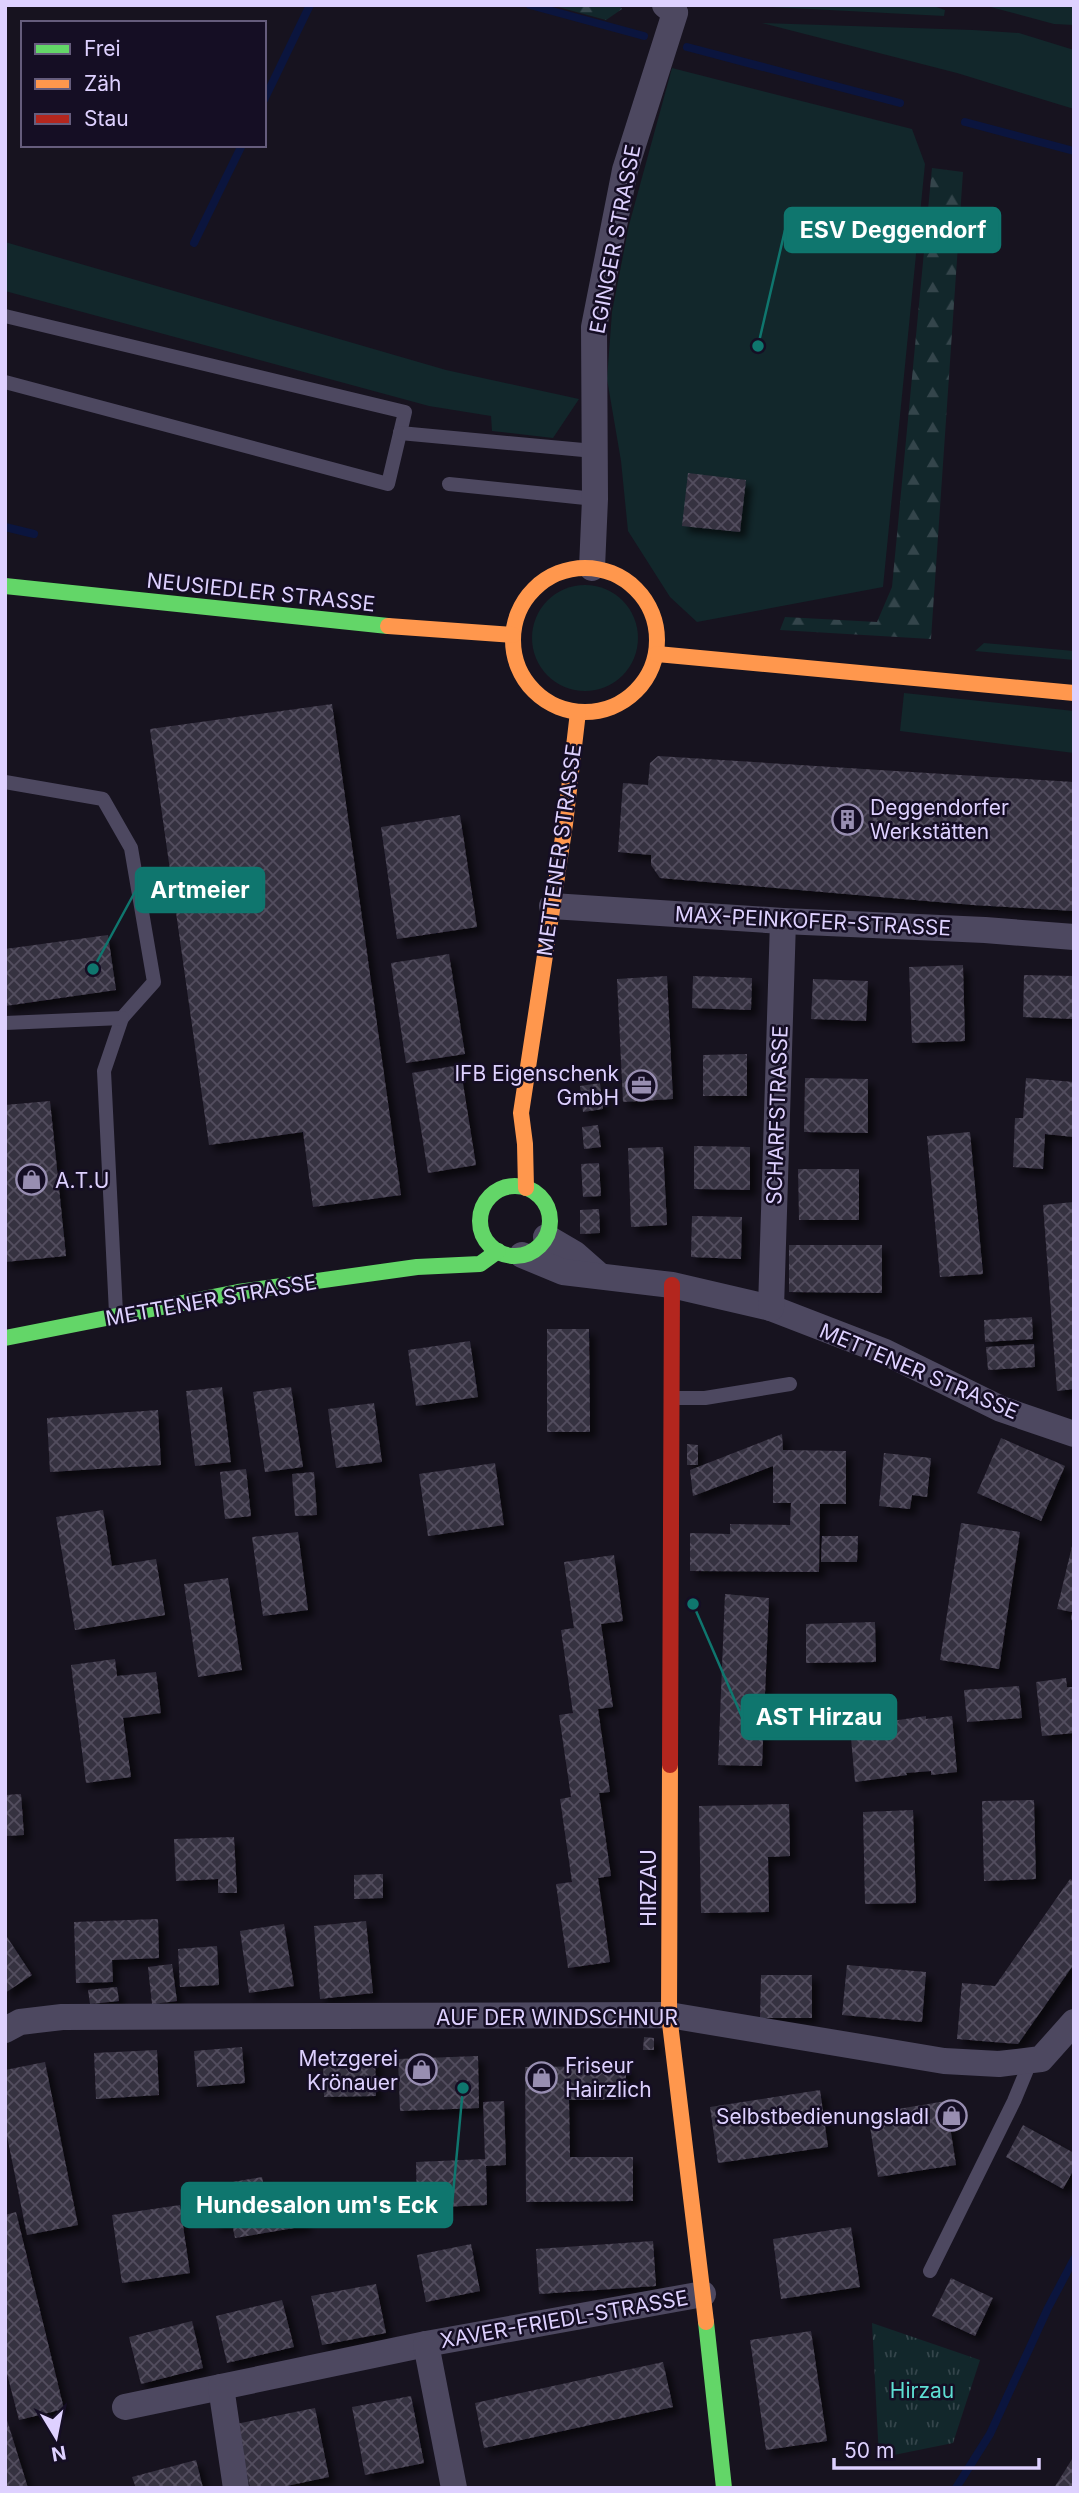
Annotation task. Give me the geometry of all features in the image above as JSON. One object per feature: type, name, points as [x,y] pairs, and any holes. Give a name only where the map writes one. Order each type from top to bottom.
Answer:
[{"type":"street","name":"EGINGER STRASSE","points":[[592,568],[595,499],[594,327],[625,170],[675,13],[665,5]]},
{"type":"street","points":[[592,568],[619,576],[641,594],[654,619],[657,654],[649,673],[631,695],[606,709],[578,712],[551,704],[529,686],[516,661],[513,635],[521,606],[539,584],[564,571],[592,568]]},
{"type":"street","name":"NEUSIEDLER STRASSE","points":[[5,586],[376,625],[513,635]]},
{"type":"street","points":[[657,654],[1074,693]]},
{"type":"street","name":"METTENER STRASSE","points":[[526,1188],[521,1113],[578,712]]},
{"type":"street","name":"MAX-PEINKOFER-STRASSE","points":[[552,906],[1074,937]]},
{"type":"street","name":"SCHARFSTRASSE","points":[[772,1308],[783,921]]},
{"type":"street","name":"METTENER STRASSE","points":[[510,1133],[521,1113]]},
{"type":"street","points":[[501,1170],[501,1189]]},
{"type":"street","points":[[526,1188],[540,1197],[549,1212],[549,1229],[540,1246],[510,1253],[487,1242],[481,1229],[484,1206],[501,1189],[526,1188]]},
{"type":"street","points":[[466,1239],[481,1229]]},
{"type":"street","points":[[545,1237],[575,1254],[600,1276]]},
{"type":"street","name":"METTENER STRASSE","points":[[417,1267],[448,1250]]},
{"type":"street","name":"METTENER STRASSE","points":[[5,1338],[238,1292],[417,1267],[480,1264],[510,1253],[563,1272],[672,1285],[772,1308],[885,1352],[1001,1409],[1074,1434]]},
{"type":"street","name":"HIRZAU","points":[[672,1285],[668,2015],[724,2488]]},
{"type":"street","name":"AUF DER WINDSCHNUR","points":[[5,2030],[20,2022],[62,2017],[668,2015],[944,2061],[999,2064],[1031,2060]]},
{"type":"street","points":[[1031,2060],[1041,2059],[1074,2022]]},
{"type":"street","name":"XAVER-FRIEDL-STRASSE","points":[[125,2407],[426,2344],[703,2294]]},
{"type":"street","name":"XAVER-FRIEDL-STRASSE","points":[[426,2344],[454,2488]]},
{"type":"street","points":[[221,2388],[236,2488]]},
{"type":"lane","points":[[5,316],[405,412],[388,484],[5,382]]},
{"type":"lane","points":[[400,433],[594,451]]},
{"type":"lane","points":[[449,484],[595,499]]},
{"type":"lane","points":[[5,782],[103,799],[131,848],[154,982],[122,1018],[104,1071],[116,1316]]},
{"type":"lane","points":[[5,1023],[122,1018]]},
{"type":"lane","points":[[672,1398],[705,1398],[790,1384]]},
{"type":"lane","points":[[930,2271],[1014,2101],[1031,2060]]},
{"type":"green space","points":[[551,5],[619,5],[622,9],[606,20]]},
{"type":"green space","points":[[732,5],[931,5],[945,10],[944,16]]},
{"type":"green space","points":[[983,5],[1074,5],[1074,25],[1054,24]]},
{"type":"green space","points":[[762,23],[1019,33],[1074,50],[1074,109],[957,73]]},
{"type":"green space","points":[[672,68],[912,129],[925,164],[883,587],[697,622],[670,597],[628,531],[621,461],[607,379],[612,312],[629,225]]},
{"type":"green space","points":[[932,168],[963,172],[931,639],[780,630],[785,617],[877,622],[892,587]]},
{"type":"green space","points":[[5,242],[446,370],[579,399],[553,438],[492,431],[491,416],[429,406],[5,291]]},
{"type":"green space","points":[[585,585],[605,589],[623,600],[634,618],[638,638],[634,658],[623,676],[605,687],[585,691],[565,687],[547,676],[536,658],[532,638],[536,618],[547,600],[565,589]]},
{"type":"green space","points":[[984,643],[1074,651],[1074,660],[975,651]]},
{"type":"green space","points":[[904,693],[1074,711],[1074,753],[900,731]]},
{"type":"green space","name":"Hirzau","points":[[872,2323],[980,2360],[953,2443],[879,2458]]},
{"type":"building","points":[[688,473],[746,480],[740,532],[682,526]]},
{"type":"building","points":[[332,704],[401,1195],[313,1207],[303,1132],[209,1145],[150,729]]},
{"type":"building","name":"Deggendorfer Werkstätten","points":[[658,756],[1074,782],[1074,911],[660,878],[651,865],[651,855],[618,852],[623,783],[648,785],[650,763]]},
{"type":"building","points":[[460,815],[477,927],[397,939],[381,827]]},
{"type":"building","points":[[108,935],[116,990],[5,1006],[5,949]]},
{"type":"building","points":[[449,954],[465,1054],[406,1063],[391,963]]},
{"type":"building","points":[[963,965],[965,1041],[912,1043],[909,967]]},
{"type":"building","points":[[1024,975],[1074,976],[1074,1019],[1023,1017]]},
{"type":"building","points":[[667,976],[673,1099],[623,1102],[617,979]]},
{"type":"building","points":[[693,976],[752,978],[751,1010],[692,1008]]},
{"type":"building","points":[[813,979],[868,981],[866,1021],[811,1019]]},
{"type":"building","points":[[747,1054],[747,1096],[703,1096],[703,1055]]},
{"type":"building","points":[[460,1065],[476,1165],[428,1173],[412,1073]]},
{"type":"building","points":[[805,1078],[868,1079],[868,1133],[804,1132]]},
{"type":"building","points":[[1026,1078],[1074,1082],[1074,1137],[1045,1134],[1043,1169],[1013,1167],[1015,1118],[1023,1118]]},
{"type":"building","points":[[600,1083],[603,1109],[583,1112],[580,1086]]},
{"type":"building","name":"A.T.U","points":[[50,1101],[66,1256],[5,1262],[5,1105]]},
{"type":"building","points":[[598,1125],[601,1147],[584,1149],[582,1127]]},
{"type":"building","points":[[970,1132],[983,1274],[940,1277],[927,1136]]},
{"type":"building","points":[[694,1146],[750,1147],[750,1190],[694,1189]]},
{"type":"building","points":[[663,1147],[667,1225],[631,1227],[628,1148]]},
{"type":"building","points":[[599,1163],[601,1196],[583,1197],[581,1164]]},
{"type":"building","points":[[798,1169],[859,1169],[859,1220],[799,1220]]},
{"type":"building","points":[[1074,1202],[1074,1389],[1057,1391],[1043,1205]]},
{"type":"building","points":[[599,1209],[600,1233],[580,1234],[580,1210]]},
{"type":"building","points":[[692,1216],[742,1217],[741,1259],[691,1257]]},
{"type":"building","points":[[789,1245],[882,1245],[882,1293],[789,1292]]},
{"type":"building","points":[[1032,1317],[1033,1339],[985,1342],[984,1320]]},
{"type":"building","points":[[547,1329],[589,1329],[590,1432],[547,1432]]},
{"type":"building","points":[[470,1341],[478,1397],[416,1406],[408,1350]]},
{"type":"building","points":[[1034,1344],[1035,1367],[988,1370],[986,1347]]},
{"type":"building","points":[[222,1387],[231,1462],[195,1466],[186,1391]]},
{"type":"building","points":[[291,1387],[303,1467],[265,1472],[253,1392]]},
{"type":"building","points":[[374,1403],[382,1462],[336,1468],[328,1409]]},
{"type":"building","points":[[158,1410],[161,1465],[50,1472],[47,1418]]},
{"type":"building","points":[[782,1434],[783,1450],[846,1451],[846,1504],[820,1504],[819,1572],[690,1571],[690,1533],[730,1534],[730,1524],[790,1525],[791,1503],[773,1503],[773,1466],[693,1496],[690,1470]]},
{"type":"building","points":[[1001,1438],[1065,1466],[1041,1521],[977,1493]]},
{"type":"building","points":[[687,1444],[698,1445],[698,1465],[687,1465]]},
{"type":"building","points":[[884,1453],[931,1458],[927,1497],[912,1495],[910,1509],[879,1506]]},
{"type":"building","points":[[495,1463],[504,1525],[428,1536],[419,1474]]},
{"type":"building","points":[[246,1469],[251,1516],[225,1519],[220,1472]]},
{"type":"building","points":[[314,1472],[317,1515],[295,1516],[292,1474]]},
{"type":"building","points":[[103,1510],[112,1566],[156,1559],[165,1615],[75,1630],[56,1517]]},
{"type":"building","points":[[961,1523],[1020,1532],[999,1669],[940,1660]]},
{"type":"building","points":[[298,1532],[308,1610],[263,1616],[252,1537]]},
{"type":"building","points":[[822,1536],[858,1536],[857,1562],[821,1562]]},
{"type":"building","points":[[1073,1542],[1074,1621],[1071,1620],[1072,1612],[1057,1609]]},
{"type":"building","points":[[614,1555],[623,1621],[601,1624],[613,1707],[598,1709],[610,1792],[599,1793],[611,1876],[598,1878],[610,1962],[568,1968],[556,1884],[572,1882],[560,1799],[571,1797],[559,1715],[573,1713],[561,1630],[574,1628],[564,1562]]},
{"type":"building","points":[[228,1578],[242,1670],[198,1677],[184,1584]]},
{"type":"building","points":[[725,1594],[769,1598],[762,1766],[718,1765]]},
{"type":"building","points":[[875,1622],[876,1662],[806,1663],[806,1624]]},
{"type":"building","points":[[115,1659],[117,1676],[156,1672],[161,1713],[123,1718],[131,1777],[86,1783],[71,1665]]},
{"type":"building","points":[[1066,1678],[1067,1687],[1074,1687],[1074,1733],[1042,1736],[1036,1682]]},
{"type":"building","points":[[1019,1686],[1022,1718],[967,1722],[964,1690]]},
{"type":"building","points":[[926,1716],[926,1719],[952,1716],[957,1772],[931,1775],[931,1771],[906,1773],[907,1775],[855,1782],[850,1727]]},
{"type":"building","points":[[21,1794],[24,1835],[5,1836],[5,1795]]},
{"type":"building","points":[[1034,1800],[1036,1879],[984,1881],[982,1801]]},
{"type":"building","points":[[789,1804],[790,1856],[768,1857],[769,1912],[701,1913],[699,1806]]},
{"type":"building","points":[[913,1810],[916,1903],[865,1904],[863,1812]]},
{"type":"building","points":[[234,1837],[237,1893],[218,1893],[218,1879],[176,1881],[174,1839]]},
{"type":"building","points":[[383,1874],[383,1898],[354,1899],[354,1875]]},
{"type":"building","points":[[1070,1879],[1074,1881],[1074,1964],[1018,2044],[957,2039],[962,1983],[995,1986]]},
{"type":"building","points":[[158,1919],[159,1958],[112,1960],[113,1982],[76,1983],[74,1922]]},
{"type":"building","points":[[366,1921],[373,1993],[320,1999],[314,1926]]},
{"type":"building","points":[[284,1924],[294,1986],[249,1993],[240,1931]]},
{"type":"building","points":[[5,1934],[32,1975],[5,1993]]},
{"type":"building","points":[[217,1946],[219,1985],[180,1987],[178,1949]]},
{"type":"building","points":[[172,1964],[177,2001],[152,2004],[148,1967]]},
{"type":"building","points":[[847,1965],[926,1972],[922,2022],[842,2015]]},
{"type":"building","points":[[761,1975],[812,1975],[812,2018],[760,2018]]},
{"type":"building","points":[[117,1987],[119,2001],[90,2004],[88,1990]]},
{"type":"building","points":[[644,2037],[654,2038],[654,2050],[643,2050]]},
{"type":"building","points":[[242,2047],[245,2083],[197,2087],[194,2051]]},
{"type":"building","points":[[157,2050],[159,2095],[96,2099],[94,2053]]},
{"type":"building","points":[[478,2056],[479,2108],[400,2111],[398,2059]]},
{"type":"building","points":[[375,2057],[376,2096],[324,2097],[323,2058]]},
{"type":"building","points":[[45,2062],[78,2225],[27,2235],[5,2126],[5,2070]]},
{"type":"building","points":[[626,2066],[626,2099],[569,2100],[570,2157],[633,2157],[633,2201],[526,2202],[525,2067]]},
{"type":"building","points":[[820,2090],[828,2147],[718,2163],[710,2107]]},
{"type":"building","points":[[504,2101],[506,2165],[486,2166],[487,2205],[417,2208],[416,2162],[485,2159],[483,2102]]},
{"type":"building","points":[[946,2101],[956,2165],[878,2177],[868,2114]]},
{"type":"building","points":[[1023,2125],[1074,2153],[1074,2169],[1063,2189],[1006,2157]]},
{"type":"building","points":[[262,2177],[264,2187],[298,2182],[306,2226],[235,2238],[232,2223],[215,2226],[209,2186]]},
{"type":"building","points":[[180,2205],[190,2273],[122,2283],[112,2215]]},
{"type":"building","points":[[16,2212],[64,2409],[19,2420],[5,2366],[5,2215]]},
{"type":"building","points":[[851,2227],[860,2287],[781,2299],[773,2239]]},
{"type":"building","points":[[653,2241],[656,2286],[539,2294],[536,2249]]},
{"type":"building","points":[[471,2244],[480,2291],[426,2302],[417,2255]]},
{"type":"building","points":[[951,2278],[993,2298],[975,2336],[932,2316]]},
{"type":"building","points":[[376,2284],[386,2333],[322,2345],[311,2296]]},
{"type":"building","points":[[282,2300],[294,2347],[227,2363],[216,2316]]},
{"type":"building","points":[[192,2321],[203,2368],[141,2384],[129,2337]]},
{"type":"building","points":[[811,2331],[827,2441],[766,2450],[750,2340]]},
{"type":"building","points":[[663,2362],[673,2407],[484,2448],[475,2403]]},
{"type":"building","points":[[411,2396],[424,2463],[365,2475],[352,2407]]},
{"type":"building","points":[[315,2408],[329,2477],[277,2488],[250,2488],[236,2424]]},
{"type":"building","points":[[6,2417],[28,2488],[5,2488]]},
{"type":"building","points":[[1074,2456],[1074,2488],[1054,2488]]},
{"type":"building","points":[[196,2460],[203,2488],[136,2488],[132,2477]]},
{"type":"waterway","points":[[266,96],[310,5]]},
{"type":"waterway","points":[[530,5],[644,36]]},
{"type":"waterway","points":[[687,47],[900,103]]},
{"type":"waterway","points":[[965,122],[1074,151]]},
{"type":"waterway","points":[[194,243],[241,147]]},
{"type":"waterway","points":[[5,527],[34,534]]},
{"type":"waterway","points":[[956,2488],[990,2434],[1048,2308],[1074,2259]]},
{"type":"traffic: fast","points":[[5,586],[388,626]]},
{"type":"traffic: fast","points":[[515,1186],[534,1192],[544,1202],[550,1221],[544,1240],[534,1250],[515,1256],[496,1250],[486,1240],[480,1221],[486,1202],[496,1192],[515,1186]]},
{"type":"traffic: fast","points":[[5,1338],[238,1292],[417,1267],[480,1264],[498,1251]]},
{"type":"traffic: fast","points":[[706,2322],[724,2488]]},
{"type":"traffic: slow","points":[[585,568],[612,574],[636,589],[651,613],[657,640],[651,667],[636,691],[612,706],[585,712],[558,706],[534,691],[519,667],[513,640],[519,613],[534,589],[558,574],[585,568]]},
{"type":"traffic: slow","points":[[388,626],[513,635]]},
{"type":"traffic: slow","points":[[657,654],[1074,693]]},
{"type":"traffic: slow","points":[[526,1188],[521,1113],[565,824],[578,712]]},
{"type":"traffic: slow","points":[[670,1765],[669,2015],[706,2322]]},
{"type":"traffic: jam","points":[[670,1765],[672,1285]]},
{"type":"place","name":"ESV Deggendorf","points":[[758,346]]},
{"type":"place","name":"Deggendorfer Werkstätten","points":[[847,819]]},
{"type":"place","name":"Artmeier","points":[[93,969]]},
{"type":"place","name":"IFB Eigenschenk GmbH","points":[[642,1085]]},
{"type":"place","name":"A.T.U","points":[[32,1180]]},
{"type":"place","name":"AST Hirzau","points":[[693,1604]]},
{"type":"place","name":"Metzgerei Krönauer","points":[[421,2070]]},
{"type":"place","name":"Friseur Hairzlich","points":[[542,2077]]},
{"type":"place","name":"Hundesalon um's Eck","points":[[463,2088]]},
{"type":"place","name":"Selbstbedienungsladl","points":[[952,2116]]}]
